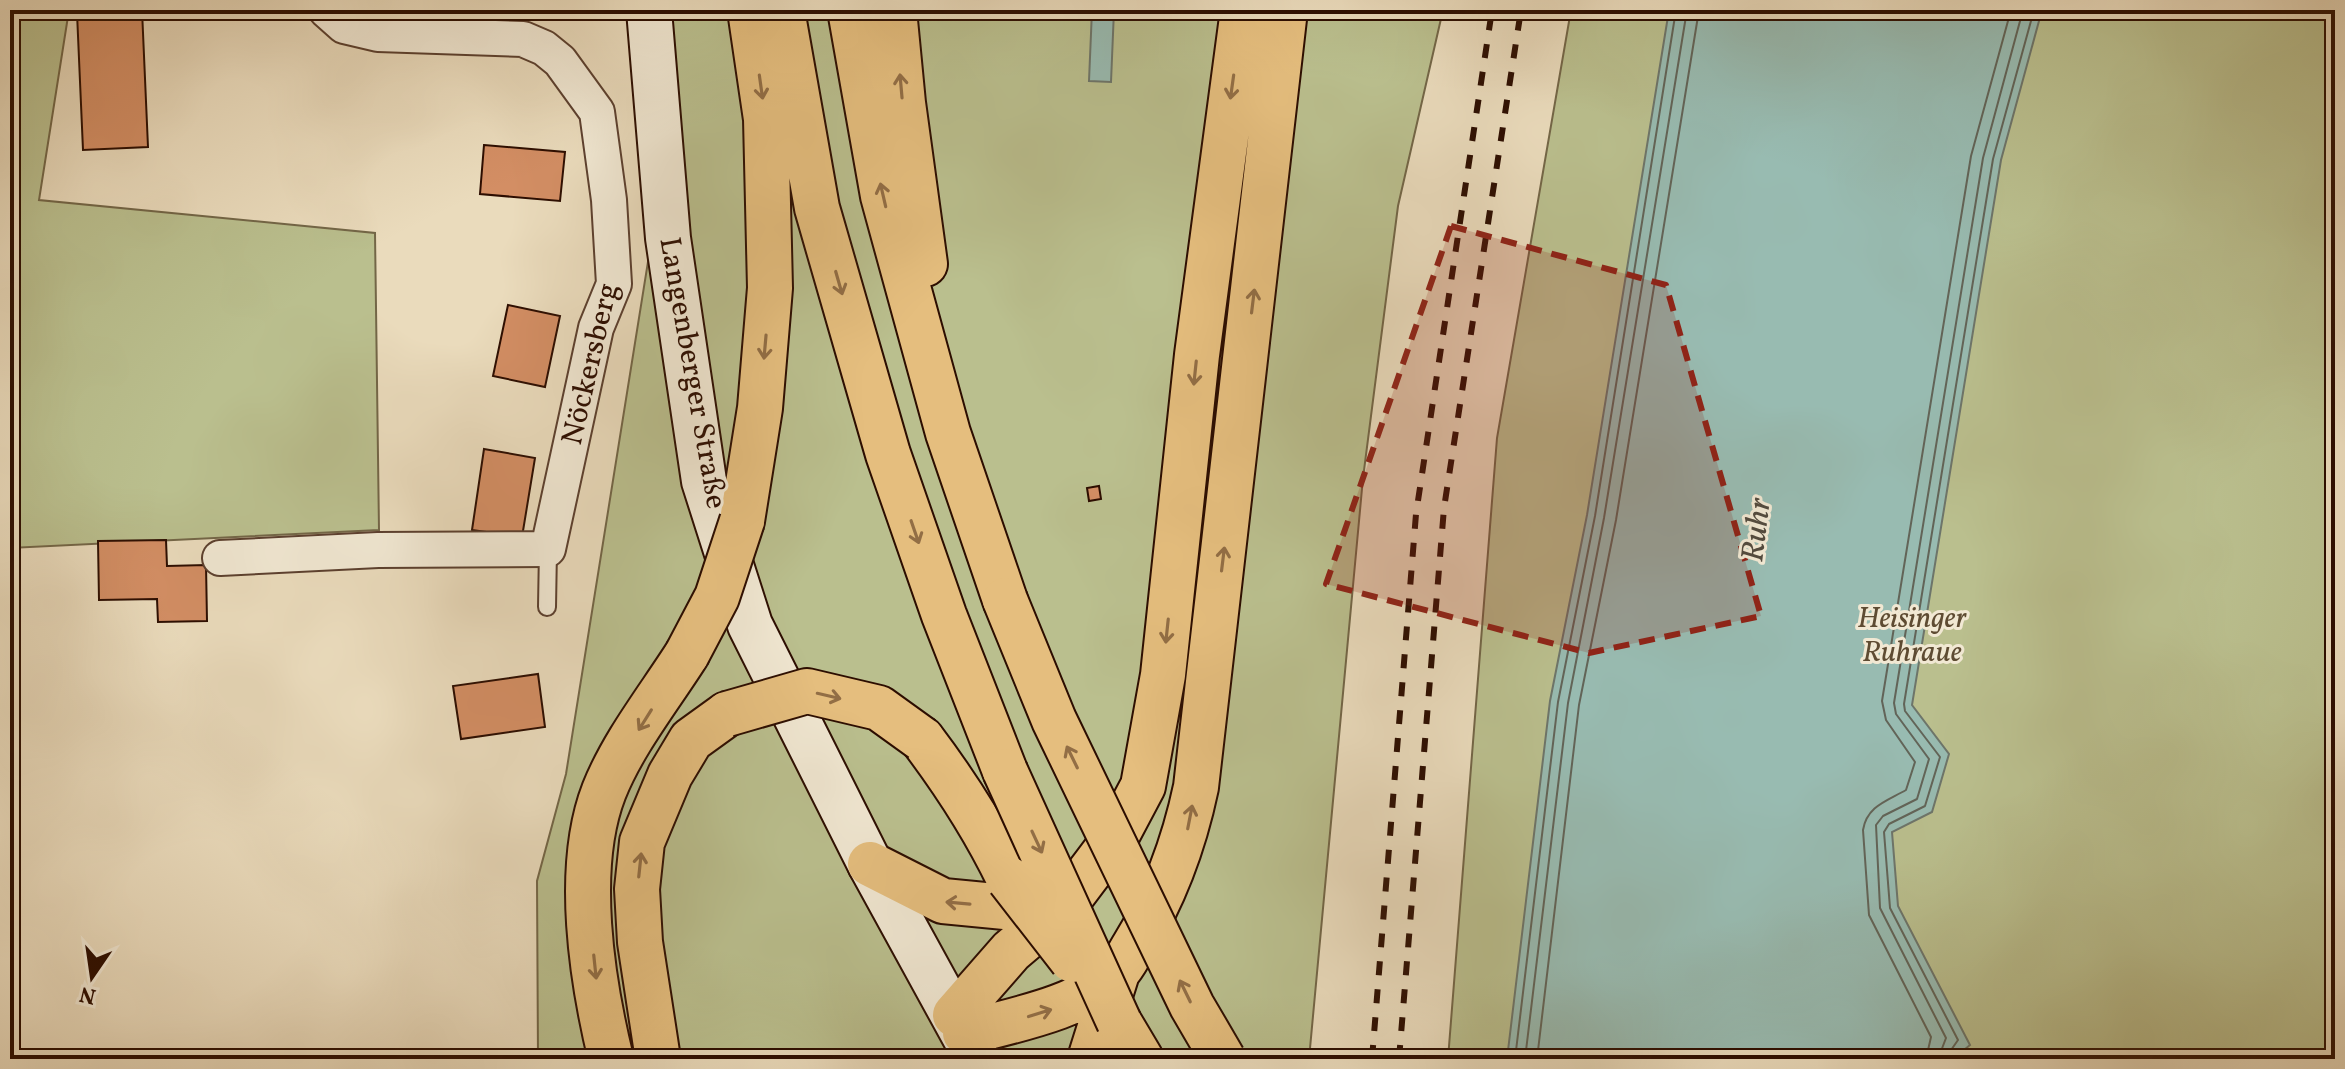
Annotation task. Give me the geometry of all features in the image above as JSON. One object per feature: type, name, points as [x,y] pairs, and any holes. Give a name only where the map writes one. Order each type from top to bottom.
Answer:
[{"type":"highway","points":[[611,1059],[595,972],[587,886],[593,838],[604,792],[624,753],[687,654],[717,597],[742,521],[760,408],[770,288],[766,119],[750,10]]},
{"type":"highway","points":[[782,10],[817,208],[888,454],[944,615],[1005,771],[1119,1022],[1141,1059]]},
{"type":"highway","points":[[850,10],[883,196],[948,433],[1005,600],[1054,720],[1192,1006],[1223,1059]]},
{"type":"highway","points":[[894,10],[903,103],[948,433]]},
{"type":"highway","points":[[966,1036],[1011,951],[1064,906],[1116,837],[1143,786],[1163,675],[1197,355],[1243,10]]},
{"type":"highway","points":[[1090,1059],[1117,972],[1149,922],[1168,882],[1187,830],[1196,787],[1285,10]]},
{"type":"highway","points":[[658,1059],[640,942],[637,889],[642,842],[670,775],[691,740],[727,714],[807,691],[879,708],[922,739],[987,831],[1009,879],[1119,1022]]},
{"type":"highway","points":[[870,864],[943,901],[1005,907],[1064,906]]},
{"type":"highway","points":[[966,1036],[1047,1012],[1086,994],[1117,972]]},
{"type":"street","name":"Nöckersberg","points":[[326,10],[344,26],[378,34],[523,39],[544,48],[560,61],[597,112],[609,200],[614,284],[596,328],[548,549]]},
{"type":"street","name":"Langenberger Straße","points":[[649,10],[668,238],[704,481],[750,625],[870,864],[966,1036]]},
{"type":"street","points":[[220,558],[378,550],[548,549]]},
{"type":"lane","points":[[547,607],[548,549]]},
{"type":"highlighted area","points":[[1451,226],[1666,285],[1761,616],[1589,653],[1326,584]]},
{"type":"green space","points":[[10,10],[69,10],[39,200],[375,233],[379,530],[10,548]]},
{"type":"green space","points":[[664,10],[1443,10],[1398,206],[1363,478],[1309,1059],[538,1059],[537,881],[566,774],[671,118]]},
{"type":"green space","name":"Heisinger Ruhraue","points":[[1571,10],[2335,10],[2335,1059],[1448,1059],[1497,438]]},
{"type":"water","points":[[1092,10],[1114,10],[1111,82],[1089,81]]},
{"type":"water","name":"Ruhr","points":[[1669,10],[2042,10],[2001,160],[1912,705],[1949,754],[1932,812],[1892,832],[1898,906],[1970,1045],[1953,1059],[1507,1059],[1550,701],[1587,515]]},
{"type":"building","points":[[142,10],[148,147],[83,150],[77,13]]},
{"type":"building","points":[[367,10],[542,10],[541,18],[518,17],[517,25],[380,22]]},
{"type":"building","points":[[484,145],[565,152],[560,201],[480,194]]},
{"type":"building","points":[[508,305],[560,316],[545,387],[493,376]]},
{"type":"building","points":[[484,449],[535,458],[522,537],[472,530]]},
{"type":"building","points":[[1099,486],[1101,499],[1089,501],[1087,488]]},
{"type":"building","points":[[166,540],[167,566],[206,565],[207,621],[158,622],[157,599],[99,600],[98,541]]},
{"type":"building","points":[[538,674],[545,727],[461,739],[453,686]]},
{"type":"railway","points":[[1372,1059],[1416,514],[1492,10]]},
{"type":"railway","points":[[1399,1059],[1444,508],[1521,10]]}]
